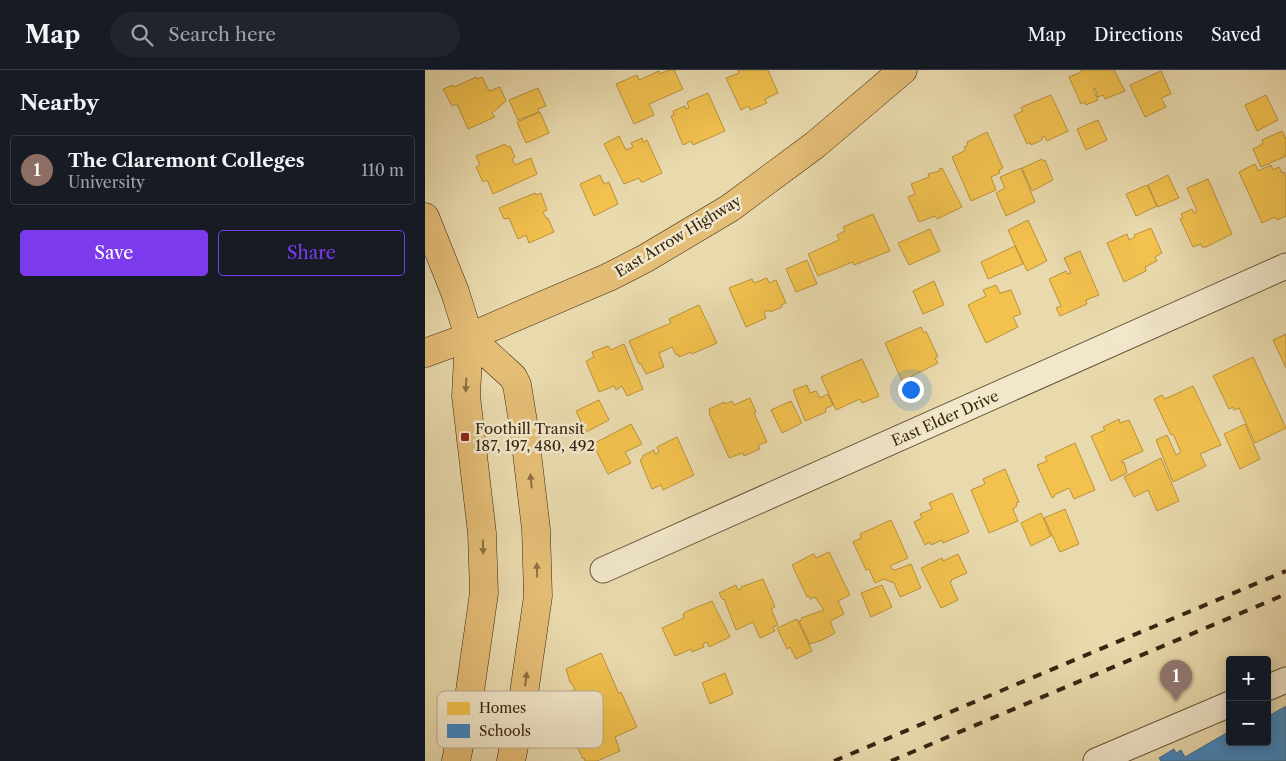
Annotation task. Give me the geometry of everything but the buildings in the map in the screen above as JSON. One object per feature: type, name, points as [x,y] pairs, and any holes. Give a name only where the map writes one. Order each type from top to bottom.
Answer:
[{"type":"main road","name":"East Arrow Highway","points":[[425,353],[609,277],[646,258],[729,208],[815,145],[903,70]]},
{"type":"main road","points":[[425,217],[455,292],[469,336],[466,396],[482,533],[484,593],[470,691]]},
{"type":"main road","points":[[469,336],[513,377],[517,385],[524,428],[536,529],[538,596],[524,691]]},
{"type":"main road","points":[[456,761],[459,748]]},
{"type":"main road","points":[[511,761],[514,748]]},
{"type":"street","name":"East Elder Drive","points":[[603,570],[1286,266]]},
{"type":"street","points":[[1271,686],[1286,680]]},
{"type":"street","points":[[1096,761],[1226,706]]},
{"type":"railway","points":[[834,761],[1286,571]]},
{"type":"railway","points":[[891,761],[1286,594]]},
{"type":"place","name":"Foothill Transit 187, 197, 480, 492","points":[[465,437]]},
{"type":"place","name":"The Claremont Colleges","points":[[1176,701]]}]
